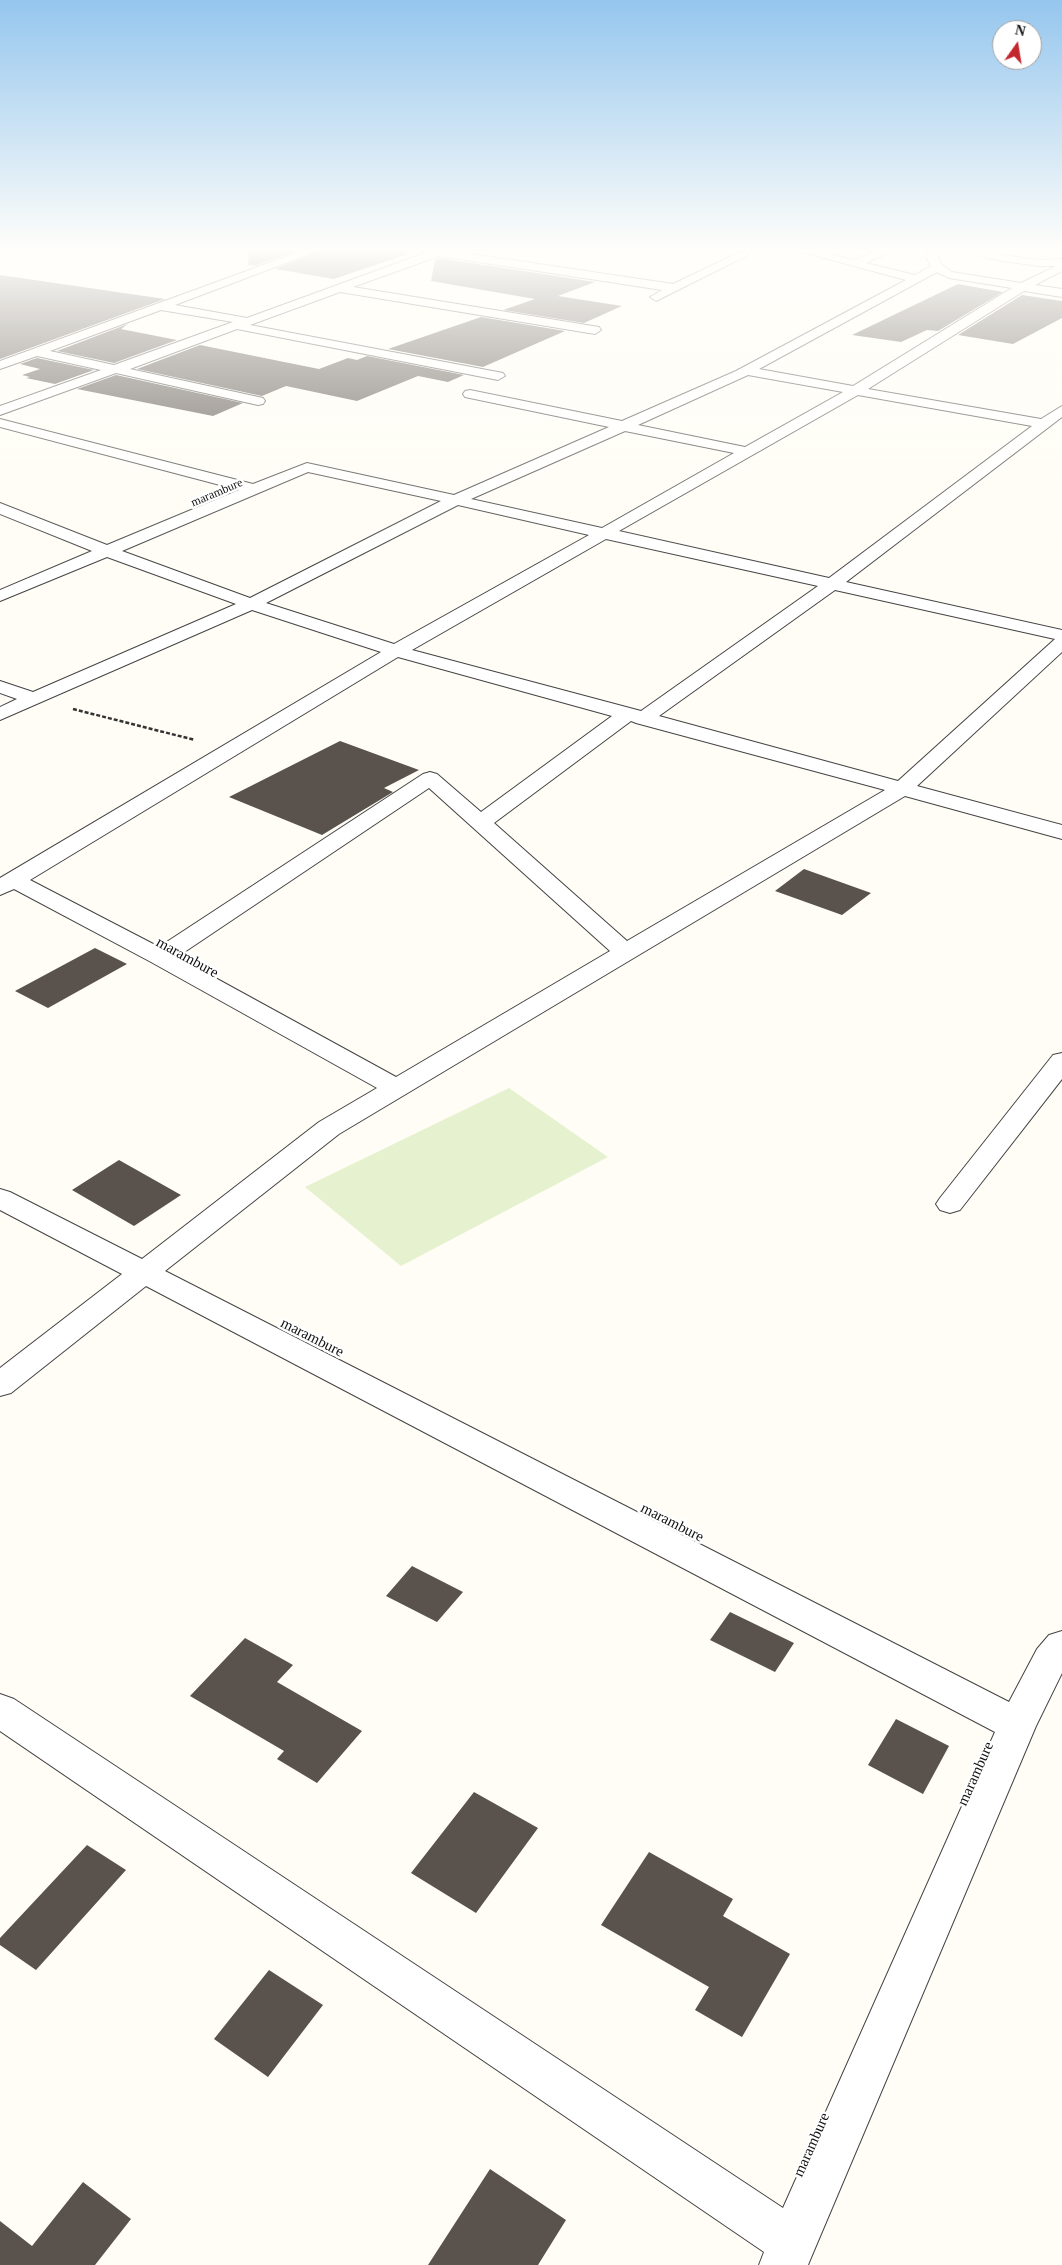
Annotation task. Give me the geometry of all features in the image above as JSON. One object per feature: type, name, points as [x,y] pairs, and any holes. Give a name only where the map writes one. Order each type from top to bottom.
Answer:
[{"type":"street","points":[[0,366],[30,355]]},
{"type":"street","points":[[50,355],[258,401]]},
{"type":"street","points":[[0,411],[157,355]]},
{"type":"street","points":[[393,355],[498,376]]},
{"type":"street","points":[[0,714],[251,604],[456,500],[744,373],[777,355]]},
{"type":"street","points":[[7,884],[396,652],[855,391],[913,355]]},
{"type":"street","points":[[744,373],[855,391],[1041,425],[1062,431]]},
{"type":"street","points":[[470,394],[748,452]]},
{"type":"street","points":[[480,823],[832,584],[1062,410]]},
{"type":"street","points":[[0,424],[254,489]]},
{"type":"street","points":[[0,596],[109,552],[307,466],[1062,635]]},
{"type":"street","points":[[0,508],[109,552],[251,604],[396,652],[1062,832]]},
{"type":"street","points":[[0,1385],[329,1128],[398,1089],[902,789],[1062,642]]},
{"type":"street","points":[[0,688],[34,699]]},
{"type":"street","points":[[160,957],[430,778],[626,953]]},
{"type":"street","points":[[7,884],[160,957],[398,1089]]},
{"type":"street","points":[[950,1204],[1062,1061]]},
{"type":"street","points":[[0,1198],[1017,1725]]},
{"type":"street","points":[[0,1710],[788,2254],[1017,1725],[1050,1660],[1062,1646]]},
{"type":"path","points":[[64,707],[199,740]]},
{"type":"green space","points":[[509,1088],[608,1157],[401,1266],[305,1187]]},
{"type":"building","points":[[0,355],[12,355],[0,359]]},
{"type":"building","points":[[75,355],[137,355],[114,363]]},
{"type":"building","points":[[175,355],[248,355],[319,369],[348,358],[357,360],[367,356],[464,375],[448,382],[418,376],[357,401],[286,386],[262,396],[137,369]]},
{"type":"building","points":[[418,355],[511,355],[483,367]]},
{"type":"building","points":[[37,358],[94,370],[55,384],[26,378],[30,377],[22,375],[40,369],[20,364]]},
{"type":"building","points":[[116,375],[243,403],[213,416],[77,389]]},
{"type":"building","points":[[340,741],[419,770],[384,788],[393,792],[322,835],[229,797]]},
{"type":"building","points":[[804,869],[871,893],[842,915],[775,891]]},
{"type":"building","points":[[95,948],[127,964],[48,1008],[15,991]]},
{"type":"building","points":[[119,1160],[181,1195],[134,1226],[72,1190]]},
{"type":"building","points":[[412,1566],[463,1592],[437,1622],[386,1596]]},
{"type":"building","points":[[730,1612],[794,1643],[775,1672],[710,1640]]},
{"type":"building","points":[[245,1638],[293,1665],[277,1682],[362,1731],[317,1783],[277,1759],[284,1751],[190,1696]]},
{"type":"building","points":[[896,1719],[949,1746],[923,1794],[868,1765]]},
{"type":"building","points":[[474,1792],[538,1828],[476,1913],[411,1873]]},
{"type":"building","points":[[87,1845],[126,1870],[36,1970],[0,1945],[0,1938]]},
{"type":"building","points":[[649,1852],[733,1899],[723,1916],[790,1954],[742,2037],[695,2010],[709,1987],[601,1925]]},
{"type":"building","points":[[269,1970],[323,2005],[268,2077],[214,2039]]},
{"type":"building","points":[[490,2169],[566,2220],[538,2265],[428,2265]]},
{"type":"building","points":[[83,2182],[131,2219],[95,2265],[0,2265],[0,2221],[32,2246]]}]
